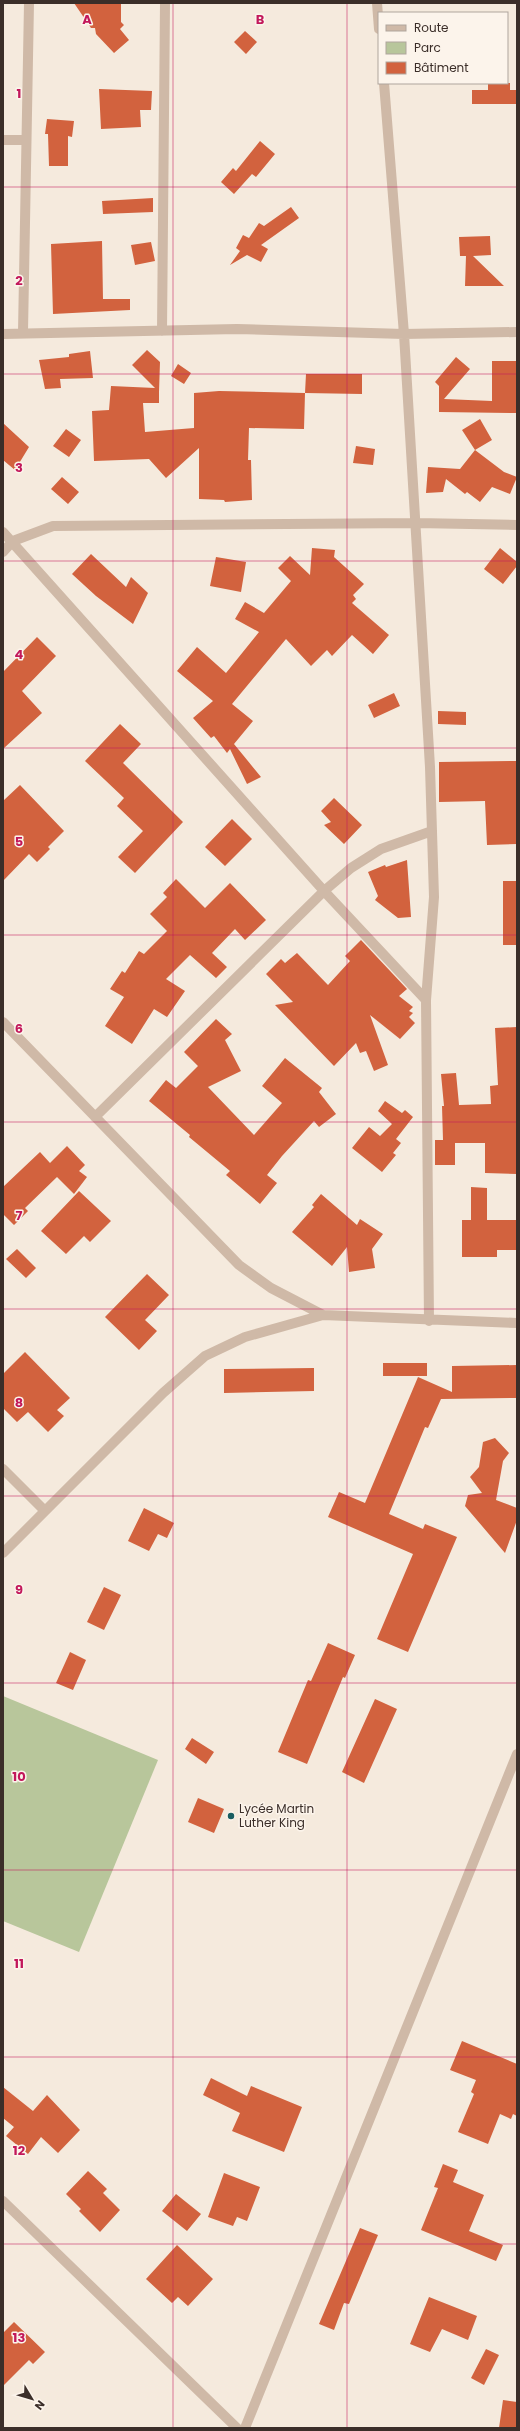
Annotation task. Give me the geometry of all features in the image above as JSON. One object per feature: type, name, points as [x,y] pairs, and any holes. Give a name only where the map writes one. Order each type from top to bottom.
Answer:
[{"type":"street","points":[[23,332],[29,3]]},
{"type":"street","points":[[162,331],[165,3]]},
{"type":"street","points":[[377,3],[378,16]]},
{"type":"street","points":[[384,84],[404,334],[416,523],[432,831],[434,897],[426,1000],[429,1321]]},
{"type":"street","points":[[3,140],[26,140]]},
{"type":"street","points":[[3,334],[23,332],[237,329],[404,334],[517,332]]},
{"type":"street","points":[[3,552],[13,541],[53,526],[416,523],[517,525]]},
{"type":"street","points":[[3,532],[13,541],[324,891],[426,1000]]},
{"type":"street","points":[[96,1118],[324,891],[351,868],[381,849],[432,831]]},
{"type":"street","points":[[3,1022],[239,1265],[271,1288],[322,1315]]},
{"type":"street","points":[[3,1553],[162,1393],[205,1356],[245,1337],[322,1315],[429,1321],[517,1323]]},
{"type":"street","points":[[3,1469],[45,1512]]},
{"type":"street","points":[[245,2428],[517,1754]]},
{"type":"street","points":[[3,2201],[237,2428]]},
{"type":"green space","points":[[3,1696],[158,1760],[79,1952],[3,1921]]},
{"type":"building","points":[[74,3],[121,3],[121,22],[124,25],[120,29],[129,40],[114,53],[96,34],[95,28],[91,28]]},
{"type":"building","points":[[245,31],[257,42],[246,54],[234,42]]},
{"type":"building","points":[[510,83],[510,90],[517,90],[517,104],[472,104],[472,90],[488,90],[488,84]]},
{"type":"building","points":[[99,89],[152,91],[151,110],[140,110],[141,127],[101,129]]},
{"type":"building","points":[[47,119],[74,121],[72,137],[68,136],[68,166],[49,166],[48,134],[45,134]]},
{"type":"building","points":[[260,141],[275,154],[256,177],[252,174],[234,194],[221,182],[233,168],[236,171]]},
{"type":"building","points":[[153,198],[153,212],[103,214],[102,201]]},
{"type":"building","points":[[291,207],[299,218],[261,245],[268,249],[261,262],[247,255],[230,265],[240,251],[236,248],[243,235],[249,238],[259,223],[264,226]]},
{"type":"building","points":[[490,236],[491,255],[473,256],[504,286],[465,286],[466,256],[460,256],[459,237]]},
{"type":"building","points":[[102,241],[103,299],[130,299],[130,310],[53,314],[51,244]]},
{"type":"building","points":[[151,242],[155,261],[135,265],[131,245]]},
{"type":"building","points":[[147,350],[160,362],[159,403],[143,403],[145,432],[194,428],[194,393],[219,391],[305,393],[304,429],[249,428],[248,460],[251,460],[252,500],[225,502],[224,500],[199,499],[199,448],[166,478],[149,459],[94,461],[92,411],[109,410],[111,386],[155,388],[132,365]]},
{"type":"building","points":[[90,351],[93,378],[60,379],[61,388],[45,389],[39,360],[69,357],[69,354]]},
{"type":"building","points":[[456,357],[470,369],[444,399],[492,401],[492,361],[517,361],[517,413],[439,412],[439,386],[435,382]]},
{"type":"building","points":[[178,364],[191,373],[184,384],[171,376]]},
{"type":"building","points":[[306,374],[362,374],[362,394],[305,393]]},
{"type":"building","points":[[480,419],[492,440],[475,450],[462,430]]},
{"type":"building","points":[[3,423],[29,447],[15,470],[3,460]]},
{"type":"building","points":[[66,429],[81,440],[69,457],[53,446]]},
{"type":"building","points":[[356,446],[375,449],[373,465],[353,463]]},
{"type":"building","points":[[475,450],[504,472],[517,477],[510,494],[492,487],[480,502],[467,492],[465,494],[446,479],[443,492],[426,493],[428,467],[460,469]]},
{"type":"building","points":[[62,477],[79,492],[68,504],[51,489]]},
{"type":"building","points":[[312,548],[335,550],[334,557],[364,584],[353,595],[356,599],[352,603],[389,635],[373,654],[352,635],[332,656],[327,650],[311,666],[286,639],[232,704],[253,721],[234,744],[261,777],[247,784],[230,749],[227,753],[214,736],[211,738],[193,718],[213,701],[177,671],[197,647],[226,673],[259,632],[235,619],[245,602],[264,613],[291,581],[278,568],[290,556],[310,575]]},
{"type":"building","points":[[500,548],[517,562],[517,566],[503,584],[484,569]]},
{"type":"building","points":[[91,554],[126,587],[131,577],[148,593],[133,624],[96,596],[72,574]]},
{"type":"building","points":[[216,557],[246,562],[241,592],[210,586]]},
{"type":"building","points":[[37,637],[56,656],[22,691],[42,713],[3,749],[3,672]]},
{"type":"building","points":[[394,693],[400,706],[374,718],[368,705]]},
{"type":"building","points":[[438,711],[466,712],[466,725],[438,724]]},
{"type":"building","points":[[120,724],[141,744],[123,763],[183,822],[135,873],[118,857],[143,831],[117,806],[124,798],[85,761]]},
{"type":"building","points":[[517,761],[517,844],[487,845],[485,801],[439,802],[439,762]]},
{"type":"building","points":[[20,785],[64,831],[48,847],[50,849],[37,862],[29,854],[3,881],[3,801]]},
{"type":"building","points":[[334,798],[362,825],[344,844],[324,825],[331,822],[321,811]]},
{"type":"building","points":[[232,819],[252,839],[225,866],[205,847]]},
{"type":"building","points":[[407,860],[411,917],[398,918],[375,900],[378,896],[368,872],[385,865],[386,867]]},
{"type":"building","points":[[176,879],[205,908],[230,883],[266,920],[245,940],[235,929],[212,953],[227,967],[216,978],[190,955],[166,979],[185,991],[167,1017],[154,1009],[132,1044],[105,1026],[124,997],[110,989],[122,971],[125,973],[139,951],[144,954],[167,931],[150,914],[167,897],[163,893]]},
{"type":"building","points":[[503,881],[517,881],[517,945],[503,945]]},
{"type":"building","points":[[361,940],[407,989],[399,996],[413,1007],[409,1011],[413,1013],[409,1017],[415,1023],[400,1039],[370,1015],[388,1065],[374,1071],[366,1051],[360,1053],[356,1043],[334,1066],[275,1005],[293,1002],[266,974],[281,959],[285,963],[297,953],[328,985],[350,961],[345,956]]},
{"type":"building","points":[[216,1019],[232,1034],[225,1040],[241,1071],[208,1087],[254,1135],[282,1103],[262,1086],[285,1058],[322,1088],[319,1092],[336,1114],[319,1127],[314,1121],[282,1156],[267,1175],[277,1183],[260,1204],[226,1175],[230,1171],[149,1101],[166,1080],[176,1088],[198,1066],[184,1052]]},
{"type":"building","points":[[517,1027],[517,1174],[485,1173],[485,1143],[455,1143],[455,1165],[435,1165],[435,1140],[443,1140],[442,1106],[444,1106],[441,1074],[456,1073],[459,1105],[491,1104],[490,1086],[498,1085],[495,1028]]},
{"type":"building","points":[[385,1101],[402,1113],[405,1110],[413,1117],[396,1139],[401,1143],[393,1153],[396,1155],[382,1172],[352,1148],[369,1127],[380,1136],[392,1124],[378,1111]]},
{"type":"building","points":[[67,1146],[85,1165],[79,1171],[87,1177],[74,1194],[57,1177],[25,1208],[28,1211],[14,1225],[3,1214],[3,1187],[40,1152],[50,1163]]},
{"type":"building","points":[[471,1187],[487,1188],[487,1220],[517,1220],[517,1250],[497,1250],[497,1257],[462,1257],[462,1220],[471,1220]]},
{"type":"building","points":[[79,1191],[111,1221],[90,1242],[84,1236],[66,1254],[41,1231]]},
{"type":"building","points":[[321,1194],[357,1225],[360,1219],[383,1234],[372,1249],[375,1268],[349,1272],[347,1247],[332,1266],[292,1232],[314,1207],[312,1205]]},
{"type":"building","points":[[17,1249],[36,1268],[26,1278],[6,1259]]},
{"type":"building","points":[[147,1274],[169,1295],[145,1320],[157,1331],[139,1350],[105,1317]]},
{"type":"building","points":[[25,1352],[70,1398],[57,1410],[64,1416],[48,1432],[28,1412],[17,1422],[3,1408],[3,1374]]},
{"type":"building","points":[[383,1363],[427,1363],[427,1376],[383,1376]]},
{"type":"building","points":[[517,1365],[517,1398],[441,1399],[428,1428],[425,1427],[389,1514],[423,1529],[425,1524],[457,1537],[408,1652],[377,1639],[413,1554],[328,1517],[339,1492],[365,1503],[418,1377],[452,1392],[452,1366]]},
{"type":"building","points":[[314,1368],[314,1391],[224,1393],[224,1369]]},
{"type":"building","points":[[495,1438],[509,1453],[503,1461],[496,1500],[517,1508],[517,1520],[505,1553],[465,1506],[468,1495],[482,1493],[470,1477],[479,1467],[483,1442]]},
{"type":"building","points":[[144,1508],[174,1523],[167,1538],[158,1534],[149,1551],[128,1541]]},
{"type":"building","points":[[104,1587],[121,1595],[104,1630],[87,1622]]},
{"type":"building","points":[[328,1643],[355,1655],[345,1678],[343,1677],[307,1764],[278,1752],[308,1680],[311,1681]]},
{"type":"building","points":[[70,1652],[86,1660],[73,1690],[56,1683]]},
{"type":"building","points":[[375,1699],[397,1709],[364,1783],[342,1772]]},
{"type":"building","points":[[192,1738],[214,1752],[206,1764],[185,1749]]},
{"type":"building","points":[[198,1798],[224,1809],[214,1833],[188,1822]]},
{"type":"building","points":[[462,2041],[517,2064],[517,2116],[513,2114],[511,2119],[500,2114],[488,2144],[458,2132],[474,2094],[471,2092],[476,2080],[450,2070]]},
{"type":"building","points":[[211,2078],[247,2096],[251,2086],[302,2107],[284,2152],[232,2131],[240,2113],[203,2095]]},
{"type":"building","points":[[3,2087],[33,2111],[47,2095],[80,2130],[58,2153],[41,2137],[28,2154],[6,2136],[14,2127],[3,2118]]},
{"type":"building","points":[[443,2164],[458,2170],[453,2182],[484,2195],[469,2231],[503,2245],[496,2261],[421,2230],[438,2188],[434,2187]]},
{"type":"building","points":[[88,2171],[107,2189],[103,2193],[120,2210],[100,2232],[79,2211],[81,2209],[66,2194]]},
{"type":"building","points":[[224,2173],[260,2187],[247,2221],[237,2217],[233,2226],[208,2217]]},
{"type":"building","points":[[176,2194],[201,2214],[187,2231],[162,2211]]},
{"type":"building","points":[[360,2228],[378,2235],[349,2304],[344,2303],[334,2330],[319,2324]]},
{"type":"building","points":[[177,2245],[213,2279],[188,2306],[178,2297],[172,2303],[146,2279]]},
{"type":"building","points":[[429,2297],[477,2316],[468,2340],[442,2329],[430,2352],[410,2344]]},
{"type":"building","points":[[14,2322],[45,2352],[33,2364],[29,2360],[3,2386],[3,2333]]},
{"type":"building","points":[[486,2349],[499,2355],[484,2385],[471,2378]]},
{"type":"building","points":[[503,2400],[517,2402],[516,2428],[499,2428]]},
{"type":"place","name":"Lycée Martin Luther King","points":[[231,1816]]}]
